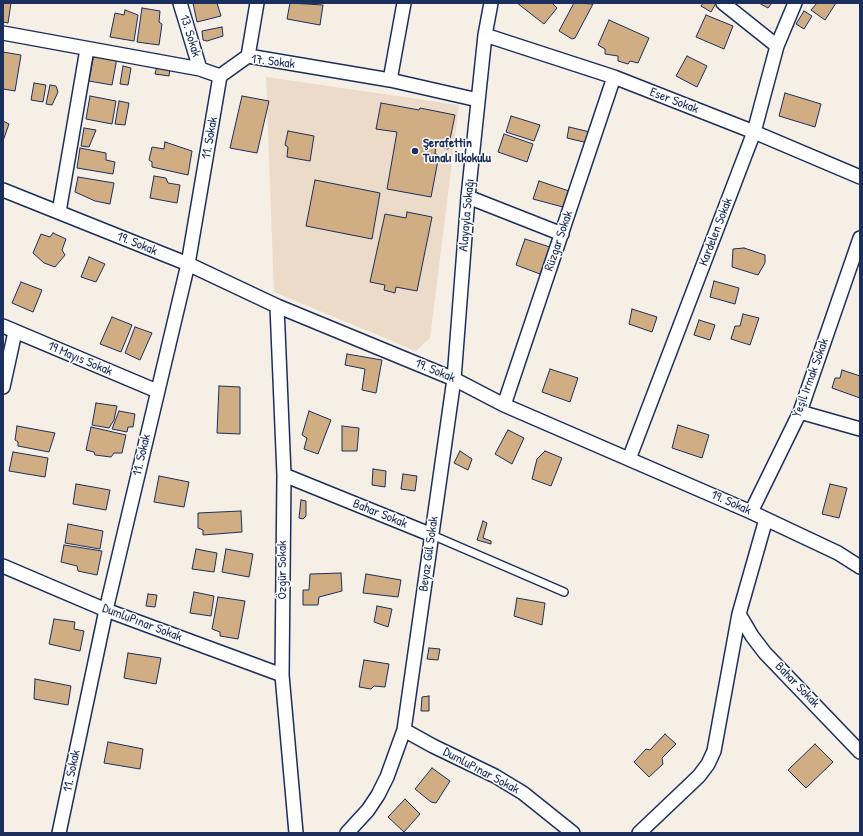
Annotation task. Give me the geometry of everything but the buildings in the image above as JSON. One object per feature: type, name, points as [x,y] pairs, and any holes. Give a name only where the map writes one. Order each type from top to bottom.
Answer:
[{"type":"street","name":"13. Sokak","points":[[180,3],[200,69]]},
{"type":"street","points":[[248,56],[256,3]]},
{"type":"street","points":[[390,80],[404,3]]},
{"type":"street","name":"Alayayla Sokağı","points":[[454,379],[468,197],[485,35],[491,3]]},
{"type":"street","points":[[723,3],[777,46]]},
{"type":"street","name":"Kardelen Sokak","points":[[629,459],[754,132],[777,46],[795,3]]},
{"type":"street","points":[[3,33],[200,69],[220,76]]},
{"type":"street","name":"Eser Sokak","points":[[485,35],[614,77],[754,132],[860,176]]},
{"type":"street","points":[[59,212],[87,48]]},
{"type":"street","name":"17. Sokak","points":[[220,76],[248,56],[390,80],[478,100]]},
{"type":"street","name":"11. Sokak","points":[[59,833],[106,610],[156,391],[188,264],[220,76]]},
{"type":"street","name":"Rüzgar Sokak","points":[[504,405],[614,77]]},
{"type":"street","name":"19. Sokak","points":[[3,190],[188,264],[277,306],[454,379],[504,405],[751,512],[838,553],[860,567]]},
{"type":"street","points":[[468,197],[562,234]]},
{"type":"street","name":"Yeşil Irmak Sokak","points":[[751,512],[800,412],[860,238]]},
{"type":"street","name":"Özgür Sokak","points":[[277,306],[284,475],[282,675],[296,833]]},
{"type":"street","points":[[3,387],[9,329]]},
{"type":"street","name":"19 Mayıs Sokak","points":[[9,329],[156,391]]},
{"type":"street","name":"Beyaz Gül Sokak","points":[[347,833],[368,810],[378,795],[387,777],[404,730],[454,379]]},
{"type":"street","points":[[800,412],[860,429]]},
{"type":"street","name":"Bahar Sokak","points":[[284,475],[432,535]]},
{"type":"street","points":[[639,833],[699,776],[708,764],[714,751],[739,614],[766,519]]},
{"type":"street","name":"DumluPınar Sokak","points":[[3,566],[106,610],[282,675]]},
{"type":"street","name":"Bahar Sokak","points":[[739,614],[765,653],[860,752]]},
{"type":"street","name":"DumluPınar Sokak","points":[[404,730],[432,746],[495,776],[523,793],[573,833]]},
{"type":"lane","name":"Bahar Sokak","points":[[432,535],[564,592]]},
{"type":"shaded area","points":[[266,77],[459,105],[430,338],[416,351],[274,292]]},
{"type":"place","name":"Şerafettin Tunalı İlkokulu","points":[[415,151]]}]
